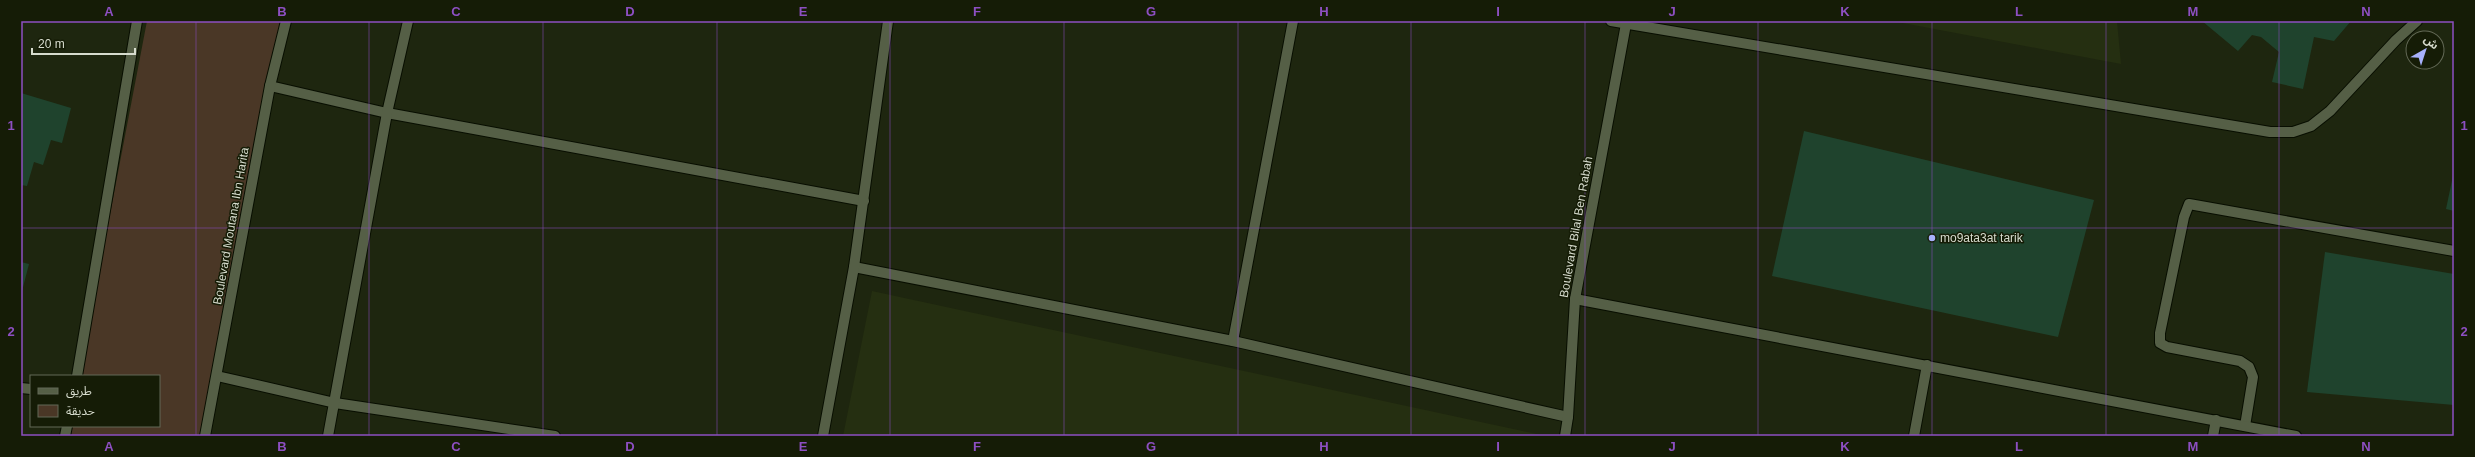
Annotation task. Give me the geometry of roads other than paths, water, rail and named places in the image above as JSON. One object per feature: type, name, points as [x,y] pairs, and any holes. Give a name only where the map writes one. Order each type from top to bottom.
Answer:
[{"type":"street","points":[[77,375],[137,21]]},
{"type":"street","name":"Boulevard Moutana Ibn Harita","points":[[205,436],[270,86],[286,21]]},
{"type":"street","points":[[328,436],[387,113],[408,21]]},
{"type":"street","points":[[823,436],[854,267],[888,21]]},
{"type":"street","points":[[1233,341],[1293,21]]},
{"type":"street","points":[[1611,21],[2270,132],[2293,132],[2311,126],[2330,111],[2396,40],[2417,21]]},
{"type":"street","name":"Boulevard Bilal Ben Rabah","points":[[1565,436],[1568,417],[1575,299],[1626,24]]},
{"type":"street","points":[[270,86],[387,113],[864,201]]},
{"type":"street","points":[[2245,426],[2253,377],[2249,367],[2240,361],[2167,347],[2160,343],[2160,333],[2184,217],[2189,204],[2454,251]]},
{"type":"street","points":[[854,267],[1233,341],[1568,417]]},
{"type":"street","points":[[1575,299],[2296,436]]},
{"type":"street","points":[[1914,436],[1928,365]]},
{"type":"street","points":[[217,376],[335,403],[555,436]]},
{"type":"street","points":[[2213,436],[2216,420]]},
{"type":"place","name":"mo9ata3at tarik","points":[[1932,238]]}]
